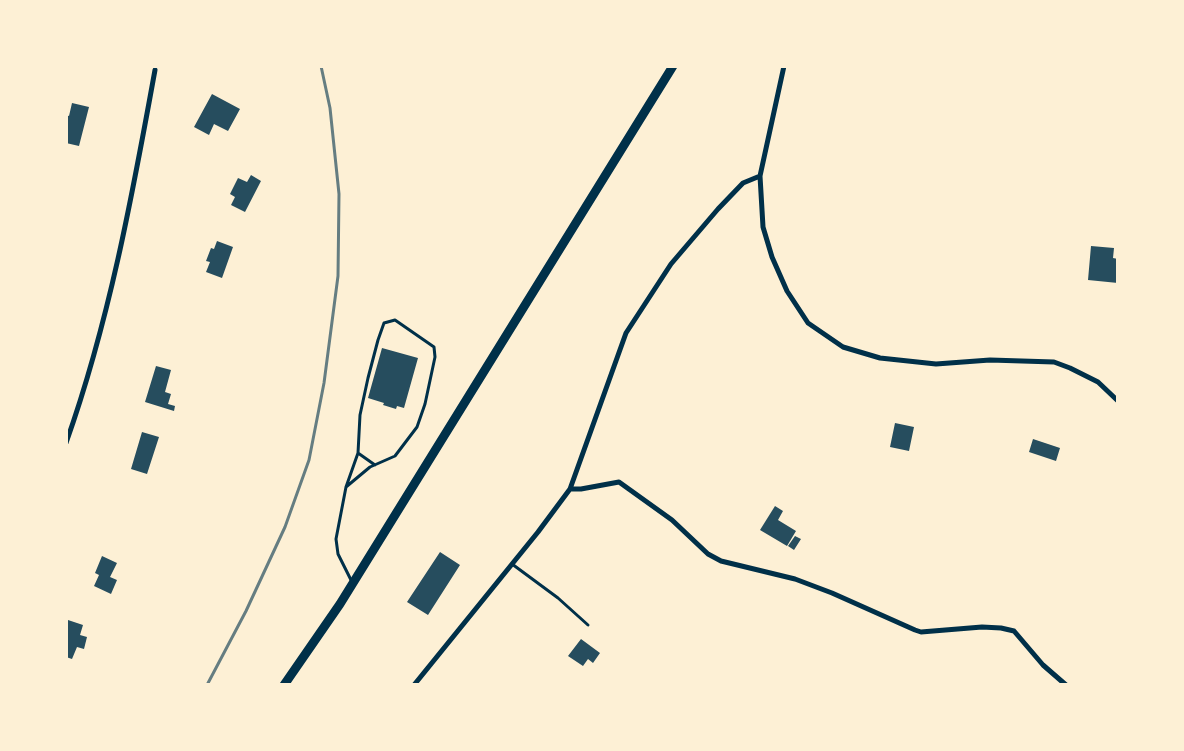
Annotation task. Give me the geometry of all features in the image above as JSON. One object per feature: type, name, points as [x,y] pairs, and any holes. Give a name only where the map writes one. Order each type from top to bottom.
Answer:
[{"type":"street","points":[[284,685],[352,583],[673,66]]},
{"type":"street","points":[[784,66],[760,176],[763,227],[772,257],[787,291],[808,322],[843,347],[880,358],[936,364],[990,360],[1054,362],[1098,382],[1118,401]]},
{"type":"street","points":[[66,443],[84,392],[116,272],[138,166],[155,70]]},
{"type":"street","points":[[414,685],[570,489],[626,333],[671,264],[718,209],[744,183],[760,176]]},
{"type":"street","points":[[570,489],[581,489],[619,482],[672,520],[708,554],[722,561],[795,579],[921,632],[982,627],[1014,631],[1043,665],[1066,685]]},
{"type":"lane","points":[[346,487],[356,477],[394,456],[417,427],[425,404],[435,357],[434,346],[395,320],[384,323],[378,340],[360,415],[358,453],[346,487],[336,539],[338,554],[352,583]]},
{"type":"lane","points":[[358,453],[375,465]]},
{"type":"lane","points":[[512,564],[558,598],[588,625]]},
{"type":"building","points":[[212,94],[240,109],[228,131],[214,124],[209,135],[194,127]]},
{"type":"building","points":[[72,103],[89,107],[79,146],[66,143],[66,115],[69,116]]},
{"type":"building","points":[[251,175],[261,181],[245,212],[231,205],[235,197],[230,194],[238,178],[247,182]]},
{"type":"building","points":[[217,241],[233,247],[222,278],[206,272],[210,262],[206,261],[211,248],[214,249]]},
{"type":"building","points":[[1091,246],[1114,248],[1113,258],[1118,259],[1118,283],[1088,280]]},
{"type":"building","points":[[382,348],[418,358],[404,408],[397,406],[396,409],[368,398]]},
{"type":"building","points":[[156,366],[171,370],[165,392],[171,394],[168,404],[175,406],[174,411],[145,402]]},
{"type":"building","points":[[895,423],[914,427],[909,451],[890,447]]},
{"type":"building","points":[[142,432],[159,437],[147,474],[131,469]]},
{"type":"building","points":[[1033,439],[1060,448],[1056,461],[1029,452]]},
{"type":"building","points":[[775,506],[783,511],[778,520],[796,531],[787,546],[760,530]]},
{"type":"building","points":[[795,536],[801,539],[794,550],[788,546]]},
{"type":"building","points":[[440,552],[460,565],[428,615],[407,602]]},
{"type":"building","points":[[102,556],[117,563],[110,577],[117,580],[111,594],[94,586],[99,575],[95,573]]},
{"type":"building","points":[[68,620],[83,625],[80,635],[87,637],[84,649],[77,647],[72,659],[66,657],[66,625]]},
{"type":"building","points":[[581,639],[600,653],[593,663],[588,659],[583,666],[568,656]]},
{"type":"railway","points":[[207,685],[246,611],[285,527],[309,460],[324,383],[338,276],[339,194],[330,108],[321,66]]}]
